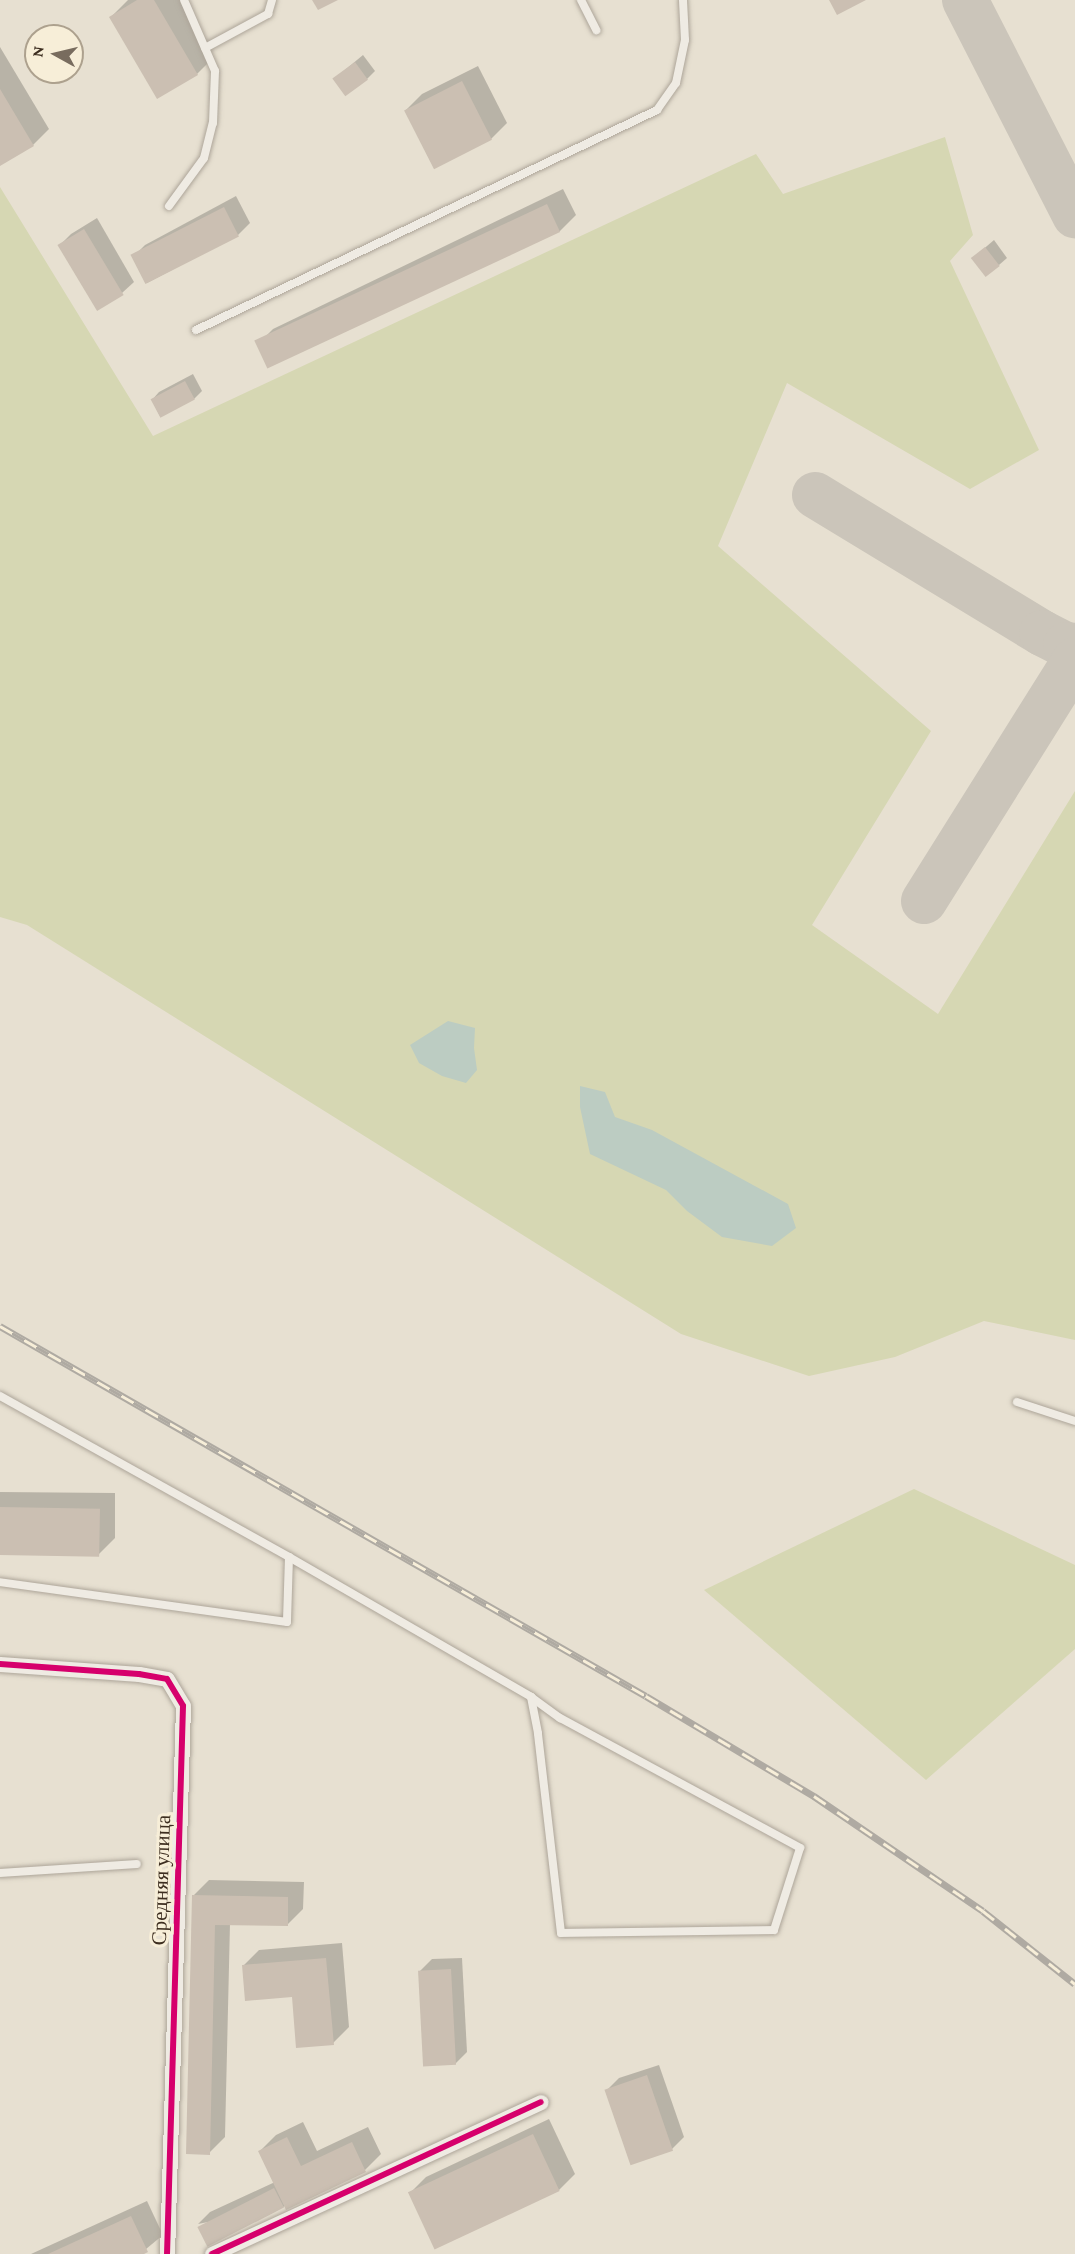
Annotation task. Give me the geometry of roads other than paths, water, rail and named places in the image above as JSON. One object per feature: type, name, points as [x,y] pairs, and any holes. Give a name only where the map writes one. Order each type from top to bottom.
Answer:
[{"type":"street","name":"Средняя улица","points":[[0,1664],[139,1674],[167,1679],[183,1706],[166,2254]]},
{"type":"street","points":[[212,2254],[541,2102]]},
{"type":"lane","points":[[169,206],[204,158],[213,123],[215,71],[184,0]]},
{"type":"lane","points":[[205,48],[268,14],[272,0]]},
{"type":"lane","points":[[581,0],[596,30]]},
{"type":"lane","points":[[196,330],[657,110],[676,83],[685,40],[683,0]]},
{"type":"lane","points":[[0,1396],[289,1557],[531,1697],[560,1718],[800,1848],[774,1930],[561,1933],[538,1734],[531,1697]]},
{"type":"lane","points":[[1017,1402],[1075,1421]]},
{"type":"lane","points":[[0,1582],[287,1622],[289,1557]]},
{"type":"lane","points":[[0,1873],[137,1864]]},
{"type":"railway","points":[[0,1326],[646,1696],[814,1796],[983,1911],[1075,1984]]}]
